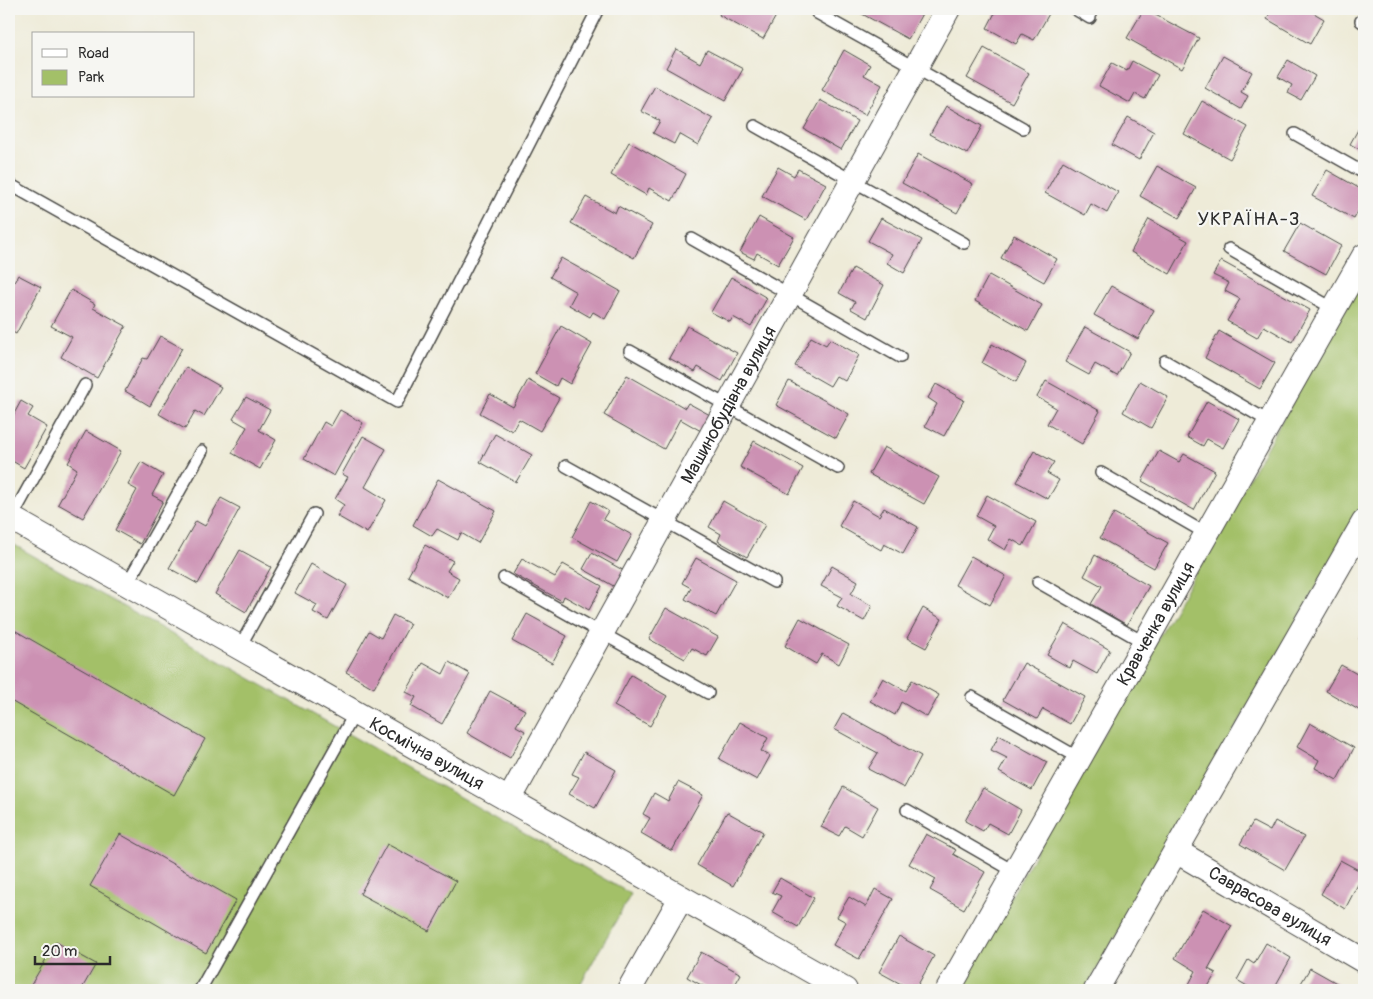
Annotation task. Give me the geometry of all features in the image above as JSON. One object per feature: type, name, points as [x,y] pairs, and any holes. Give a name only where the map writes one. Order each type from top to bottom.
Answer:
[{"type":"street","name":"Машинобудівна вулиця","points":[[509,800],[948,9]]},
{"type":"street","name":"Кравченка вулиця","points":[[948,990],[1364,256]]},
{"type":"street","name":"Космічна вулиця","points":[[10,518],[845,990]]},
{"type":"street","points":[[1096,990],[1364,522]]},
{"type":"street","name":"Саврасова вулиця","points":[[1176,851],[1364,961]]},
{"type":"street","points":[[629,990],[681,898]]},
{"type":"lane","points":[[9,184],[397,402],[598,9]]},
{"type":"lane","points":[[1075,9],[1090,18]]},
{"type":"lane","points":[[817,13],[1023,128]]},
{"type":"lane","points":[[755,126],[964,243]]},
{"type":"lane","points":[[1296,134],[1364,174]]},
{"type":"lane","points":[[692,239],[900,357]]},
{"type":"lane","points":[[1229,249],[1334,309]]},
{"type":"lane","points":[[630,350],[838,468]]},
{"type":"lane","points":[[1165,361],[1270,422]]},
{"type":"lane","points":[[10,518],[85,385]]},
{"type":"lane","points":[[127,584],[202,451]]},
{"type":"lane","points":[[566,466],[774,582]]},
{"type":"lane","points":[[1101,473],[1207,534]]},
{"type":"lane","points":[[239,648],[314,514]]},
{"type":"lane","points":[[504,578],[708,693]]},
{"type":"lane","points":[[1038,582],[1144,644]]},
{"type":"lane","points":[[972,696],[1079,758]]},
{"type":"lane","points":[[200,990],[355,713]]},
{"type":"lane","points":[[907,810],[1015,872]]},
{"type":"green space","points":[[1364,276],[1364,504],[1085,990],[958,990]]},
{"type":"green space","points":[[9,542],[631,894],[577,990],[9,990]]},
{"type":"building","points":[[722,9],[780,9],[763,39],[719,15]]},
{"type":"building","points":[[853,9],[922,9],[924,10],[908,39]]},
{"type":"building","points":[[997,9],[1044,9],[1050,12],[1034,40],[1022,34],[1016,44],[987,28]]},
{"type":"building","points":[[1144,9],[1199,38],[1182,69],[1127,38]]},
{"type":"building","points":[[1272,9],[1307,9],[1324,19],[1310,44],[1267,19]]},
{"type":"building","points":[[984,48],[1029,73],[1012,103],[967,78]]},
{"type":"building","points":[[676,49],[700,63],[707,50],[743,69],[725,101],[666,68]]},
{"type":"building","points":[[844,50],[870,65],[864,75],[882,85],[865,115],[822,90]]},
{"type":"building","points":[[1223,56],[1252,72],[1241,92],[1248,96],[1241,109],[1205,88]]},
{"type":"building","points":[[1288,60],[1315,76],[1301,100],[1288,93],[1292,85],[1278,77]]},
{"type":"building","points":[[1132,61],[1158,75],[1145,99],[1135,94],[1130,103],[1099,86],[1112,63],[1127,71]]},
{"type":"building","points":[[655,86],[713,119],[698,145],[679,134],[674,144],[653,133],[660,121],[641,111]]},
{"type":"building","points":[[820,100],[857,121],[841,150],[804,129]]},
{"type":"building","points":[[1202,101],[1248,127],[1230,159],[1184,134]]},
{"type":"building","points":[[946,106],[982,126],[967,154],[930,134]]},
{"type":"building","points":[[1128,117],[1154,132],[1139,160],[1112,145]]},
{"type":"building","points":[[1364,119],[1364,152],[1350,144]]},
{"type":"building","points":[[629,142],[686,174],[672,201],[649,188],[646,195],[611,175]]},
{"type":"building","points":[[918,154],[973,184],[957,213],[902,183]]},
{"type":"building","points":[[1063,161],[1118,192],[1107,213],[1091,204],[1085,215],[1045,193]]},
{"type":"building","points":[[1157,166],[1196,188],[1179,218],[1140,196]]},
{"type":"building","points":[[778,167],[794,176],[798,169],[826,184],[806,220],[762,196]]},
{"type":"building","points":[[1327,170],[1364,191],[1364,200],[1354,219],[1312,196]]},
{"type":"building","points":[[586,197],[615,213],[618,206],[652,225],[634,258],[571,223]]},
{"type":"building","points":[[759,217],[794,237],[778,265],[757,253],[754,259],[740,252]]},
{"type":"building","points":[[881,218],[922,240],[904,273],[887,263],[892,254],[868,241]]},
{"type":"building","points":[[1149,219],[1188,241],[1170,274],[1131,252]]},
{"type":"building","points":[[1300,223],[1341,246],[1326,274],[1284,251]]},
{"type":"building","points":[[1014,235],[1057,259],[1044,282],[1001,258]]},
{"type":"building","points":[[561,258],[620,291],[605,319],[593,312],[590,317],[569,305],[576,292],[550,277]]},
{"type":"building","points":[[1221,261],[1310,310],[1292,342],[1264,326],[1257,338],[1227,321],[1240,299],[1225,291],[1229,283],[1213,275]]},
{"type":"building","points":[[853,268],[884,285],[867,318],[851,309],[855,302],[839,293]]},
{"type":"building","points":[[18,275],[41,287],[16,334],[9,330],[9,292]]},
{"type":"building","points":[[989,275],[1042,305],[1028,331],[975,301]]},
{"type":"building","points":[[731,277],[767,298],[751,327],[733,317],[730,322],[711,312]]},
{"type":"building","points":[[1111,286],[1154,310],[1138,339],[1094,315]]},
{"type":"building","points":[[71,290],[95,304],[93,308],[126,326],[97,378],[61,357],[72,337],[51,326]]},
{"type":"building","points":[[561,326],[592,344],[570,384],[560,378],[556,386],[535,374]]},
{"type":"building","points":[[687,326],[737,353],[722,381],[698,367],[695,372],[669,358]]},
{"type":"building","points":[[1085,327],[1130,352],[1117,376],[1095,364],[1089,375],[1065,362]]},
{"type":"building","points":[[1219,331],[1275,363],[1260,389],[1205,358]]},
{"type":"building","points":[[160,336],[182,348],[150,406],[125,391],[143,358],[147,359]]},
{"type":"building","points":[[811,337],[826,345],[830,339],[859,355],[845,381],[836,376],[830,386],[795,366]]},
{"type":"building","points":[[992,344],[1026,363],[1016,382],[982,363]]},
{"type":"building","points":[[186,367],[221,387],[204,416],[195,411],[185,429],[159,414]]},
{"type":"building","points":[[627,375],[685,408],[688,403],[710,415],[701,431],[680,419],[664,449],[604,415]]},
{"type":"building","points":[[528,380],[559,398],[540,431],[519,419],[512,431],[480,413],[490,394],[513,407]]},
{"type":"building","points":[[789,381],[849,414],[836,438],[776,405]]},
{"type":"building","points":[[1046,381],[1100,411],[1082,444],[1047,424],[1056,408],[1037,397]]},
{"type":"building","points":[[1140,381],[1168,397],[1151,428],[1123,412]]},
{"type":"building","points":[[936,384],[964,400],[944,436],[925,426],[937,404],[928,398]]},
{"type":"building","points":[[246,397],[270,410],[259,430],[276,440],[260,469],[232,453],[247,427],[233,419]]},
{"type":"building","points":[[21,401],[33,408],[28,416],[47,427],[24,468],[9,459],[9,423]]},
{"type":"building","points":[[1207,401],[1239,419],[1223,448],[1207,439],[1203,446],[1187,437]]},
{"type":"building","points":[[340,410],[363,423],[334,476],[304,459],[324,422],[331,426]]},
{"type":"building","points":[[86,431],[121,451],[83,518],[58,504],[77,469],[68,463]]},
{"type":"building","points":[[495,434],[532,455],[516,482],[480,462]]},
{"type":"building","points":[[363,436],[386,449],[365,487],[386,500],[367,533],[337,516],[344,505],[335,499],[348,477],[342,474]]},
{"type":"building","points":[[754,441],[803,468],[789,494],[740,467]]},
{"type":"building","points":[[884,447],[939,477],[924,504],[869,474]]},
{"type":"building","points":[[1034,451],[1054,462],[1047,473],[1059,480],[1048,499],[1017,482]]},
{"type":"building","points":[[1159,451],[1179,462],[1184,454],[1215,471],[1194,510],[1142,481]]},
{"type":"building","points":[[141,462],[163,475],[152,495],[163,501],[140,544],[115,530],[137,490],[128,485]]},
{"type":"building","points":[[438,479],[496,511],[478,543],[461,533],[458,540],[437,529],[432,536],[413,525]]},
{"type":"building","points":[[987,495],[1036,522],[1023,546],[1011,539],[1005,550],[987,539],[994,526],[976,516]]},
{"type":"building","points":[[221,498],[240,508],[198,584],[169,568],[196,521],[205,526]]},
{"type":"building","points":[[591,501],[608,511],[603,519],[632,535],[617,562],[572,537]]},
{"type":"building","points":[[723,501],[765,525],[747,557],[718,541],[721,534],[709,527]]},
{"type":"building","points":[[853,501],[879,516],[884,508],[918,527],[903,554],[884,544],[881,550],[839,526]]},
{"type":"building","points":[[1114,513],[1168,543],[1154,568],[1100,538]]},
{"type":"building","points":[[425,545],[453,561],[447,571],[459,578],[448,598],[408,576]]},
{"type":"building","points":[[240,550],[271,567],[246,612],[215,594]]},
{"type":"building","points":[[592,553],[628,573],[619,589],[583,569]]},
{"type":"building","points":[[1095,555],[1149,586],[1127,625],[1091,604],[1102,586],[1084,576]]},
{"type":"building","points":[[971,556],[1006,576],[990,605],[955,585]]},
{"type":"building","points":[[696,558],[736,580],[716,616],[685,599],[691,588],[682,583]]},
{"type":"building","points":[[522,559],[555,577],[563,564],[602,586],[589,610],[564,596],[562,601],[513,574]]},
{"type":"building","points":[[311,564],[347,585],[328,620],[313,612],[317,605],[295,593]]},
{"type":"building","points":[[832,566],[858,581],[851,594],[872,606],[864,621],[837,606],[842,597],[821,586]]},
{"type":"building","points":[[666,608],[718,637],[707,656],[692,648],[685,659],[649,639]]},
{"type":"building","points":[[923,608],[942,619],[926,648],[907,638]]},
{"type":"building","points":[[527,614],[567,636],[552,663],[512,641]]},
{"type":"building","points":[[393,615],[410,624],[374,688],[346,672],[369,631],[381,638]]},
{"type":"building","points":[[800,618],[849,645],[839,664],[822,654],[816,664],[785,646]]},
{"type":"building","points":[[1065,624],[1110,650],[1097,674],[1073,661],[1070,668],[1047,655]]},
{"type":"building","points":[[9,627],[205,739],[174,795],[9,700]]},
{"type":"building","points":[[1364,630],[1364,641],[1359,639]]},
{"type":"building","points":[[449,662],[470,674],[442,724],[411,706],[416,697],[406,692],[423,663],[443,674]]},
{"type":"building","points":[[1024,663],[1085,697],[1070,724],[1043,709],[1037,719],[1003,700]]},
{"type":"building","points":[[1341,665],[1364,678],[1364,713],[1326,691]]},
{"type":"building","points":[[631,675],[667,696],[650,726],[614,706]]},
{"type":"building","points":[[883,678],[906,691],[912,680],[939,695],[927,717],[901,702],[895,715],[870,701]]},
{"type":"building","points":[[490,691],[525,710],[516,726],[525,731],[510,758],[467,733]]},
{"type":"building","points":[[843,713],[921,756],[904,788],[868,769],[878,753],[834,729]]},
{"type":"building","points":[[740,722],[768,738],[761,751],[770,756],[757,780],[719,759]]},
{"type":"building","points":[[1310,723],[1354,748],[1337,780],[1315,768],[1319,760],[1297,747]]},
{"type":"building","points":[[999,735],[1047,762],[1032,790],[999,772],[1007,758],[991,750]]},
{"type":"building","points":[[584,752],[616,770],[595,808],[569,794],[579,777],[572,774]]},
{"type":"building","points":[[678,782],[703,795],[672,851],[641,833],[650,818],[643,814],[654,793],[668,801]]},
{"type":"building","points":[[843,787],[878,807],[862,836],[845,826],[839,836],[821,827]]},
{"type":"building","points":[[983,788],[1021,810],[1008,834],[988,823],[983,831],[965,821]]},
{"type":"building","points":[[727,812],[763,832],[733,886],[697,865]]},
{"type":"building","points":[[1275,821],[1304,837],[1285,870],[1240,844],[1253,822],[1270,831]]},
{"type":"building","points":[[120,834],[236,900],[206,953],[90,886]]},
{"type":"building","points":[[926,834],[956,850],[953,854],[985,872],[964,909],[930,890],[936,879],[909,864]]},
{"type":"building","points":[[387,844],[456,881],[429,931],[360,894]]},
{"type":"building","points":[[1340,860],[1364,873],[1345,909],[1321,894]]},
{"type":"building","points":[[780,878],[814,898],[798,927],[772,912],[781,896],[772,892]]},
{"type":"building","points":[[875,889],[893,899],[859,959],[833,945],[846,922],[837,917],[849,897],[866,907]]},
{"type":"building","points":[[1203,909],[1232,926],[1208,969],[1216,973],[1206,990],[1199,990],[1189,984],[1196,971],[1175,958]]},
{"type":"building","points":[[899,936],[934,956],[915,990],[879,972]]},
{"type":"building","points":[[56,942],[96,964],[81,990],[28,990]]},
{"type":"building","points":[[1266,943],[1291,958],[1273,990],[1254,990],[1237,980],[1248,960],[1254,964]]},
{"type":"building","points":[[701,952],[741,974],[732,990],[710,990],[687,977]]},
{"type":"building","points":[[1310,968],[1349,990],[1297,990]]},
{"type":"district","name":"УКРАЇНА-3","points":[[1249,219]]}]
